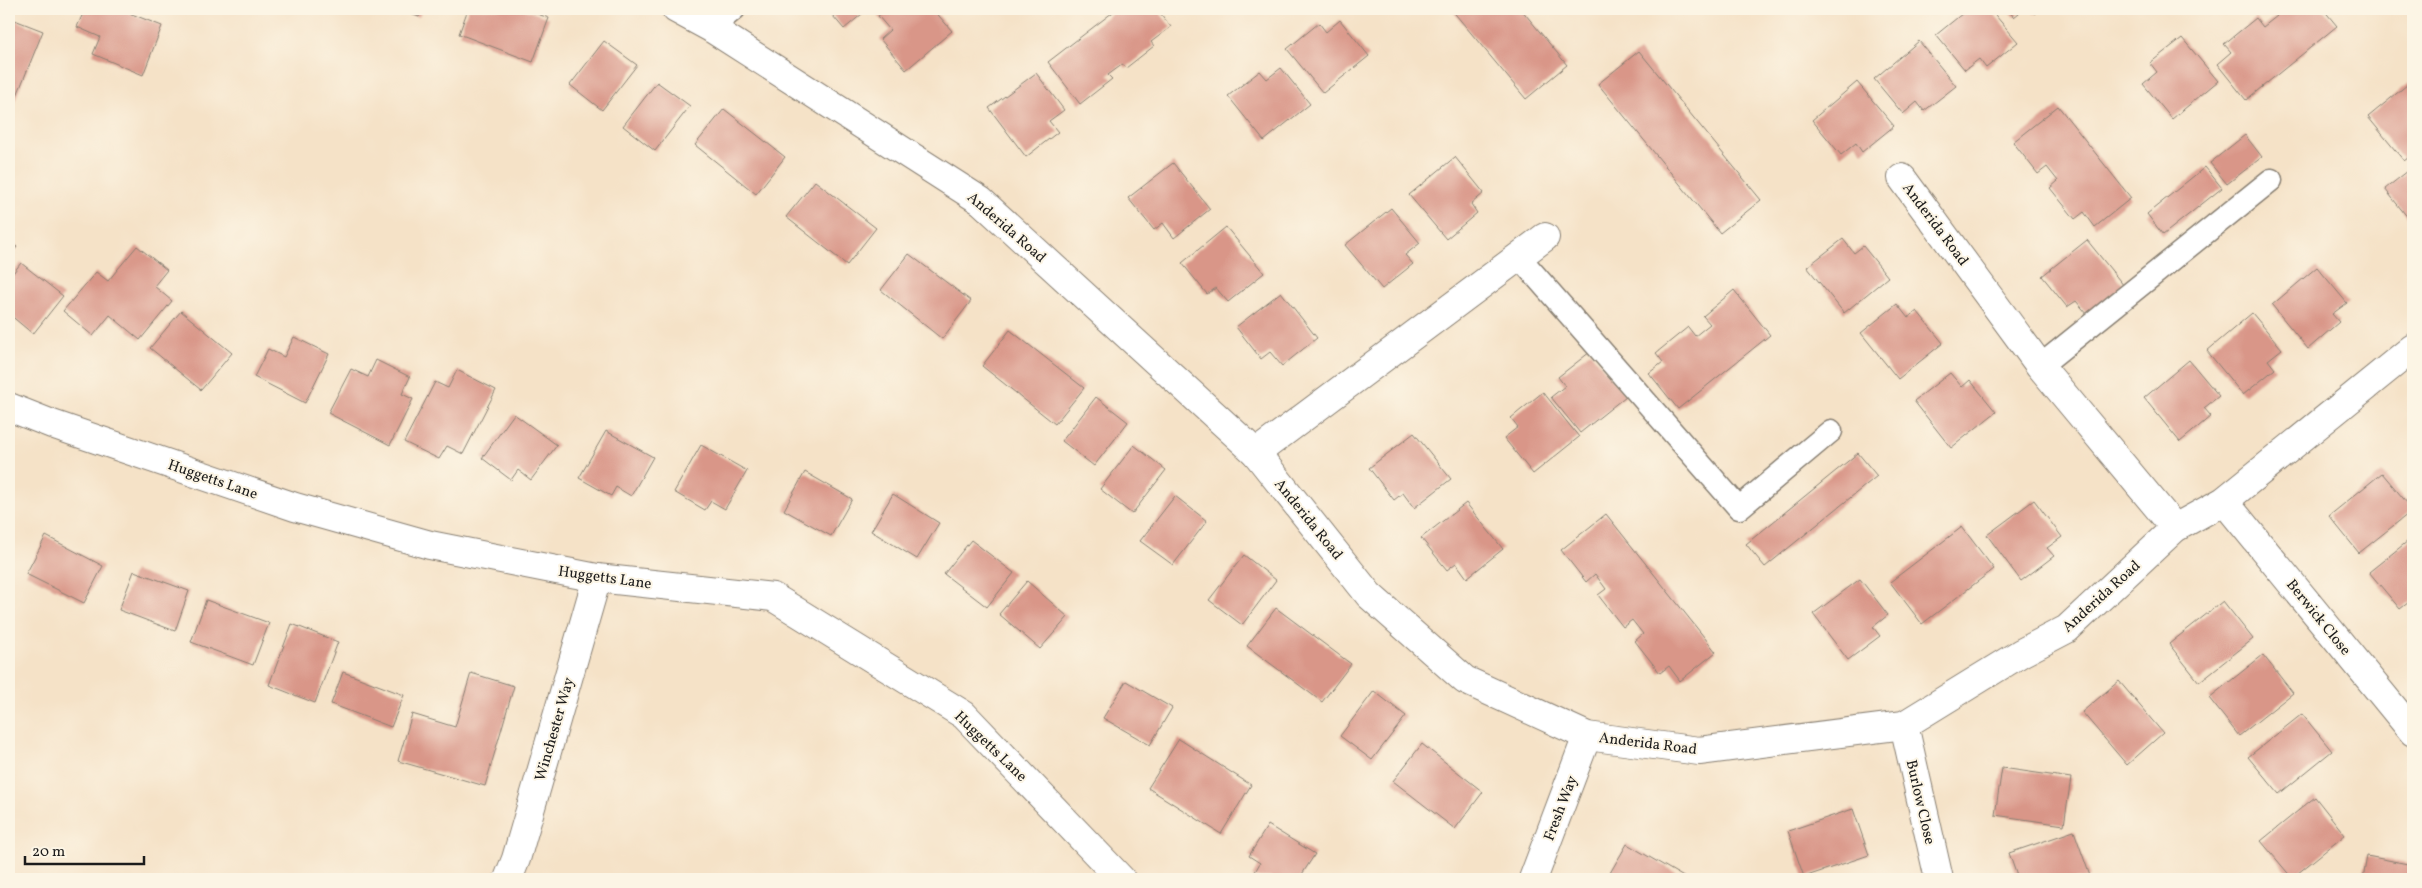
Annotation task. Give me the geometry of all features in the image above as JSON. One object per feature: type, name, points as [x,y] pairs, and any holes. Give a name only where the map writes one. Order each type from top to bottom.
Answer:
[{"type":"street","name":"Anderida Road","points":[[676,9],[711,28],[981,201],[1256,453],[1369,595],[1465,680],[1587,736],[1699,751],[1904,725],[2021,653],[2067,629],[2175,528],[2224,502],[2413,348]]},
{"type":"street","name":"Anderida Road","points":[[1902,178],[2040,366],[2175,528]]},
{"type":"street","points":[[1256,453],[1545,237]]},
{"type":"street","name":"Huggetts Lane","points":[[9,407],[145,456],[367,529],[430,545],[597,578],[773,597],[964,716],[1121,879]]},
{"type":"street","name":"Berwick Close","points":[[2224,502],[2413,732]]},
{"type":"street","name":"Winchester Way","points":[[508,879],[516,859],[597,578]]},
{"type":"street","name":"Burlow Close","points":[[1904,725],[1939,879]]},
{"type":"street","name":"Fresh Way","points":[[1532,879],[1587,736]]},
{"type":"lane","points":[[711,28],[734,9]]},
{"type":"lane","points":[[2040,366],[2271,180]]},
{"type":"lane","points":[[1519,258],[1739,508],[1831,431]]},
{"type":"building","points":[[85,9],[119,9],[162,26],[143,75],[93,54],[100,37],[77,27]]},
{"type":"building","points":[[396,9],[422,9],[419,17]]},
{"type":"building","points":[[468,9],[523,9],[549,18],[533,62],[459,34]]},
{"type":"building","points":[[827,9],[868,9],[844,29]]},
{"type":"building","points":[[887,9],[933,9],[952,31],[906,70],[880,39],[890,30],[878,16]]},
{"type":"building","points":[[1117,9],[1157,9],[1171,27],[1151,42],[1154,46],[1126,68],[1123,64],[1108,75],[1112,79],[1080,104],[1048,62]]},
{"type":"building","points":[[1451,9],[1521,9],[1567,65],[1526,99]]},
{"type":"building","points":[[1968,9],[1990,9],[2018,42],[1986,68],[1979,59],[1965,70],[1936,35]]},
{"type":"building","points":[[2007,9],[2024,9],[2014,17]]},
{"type":"building","points":[[2031,9],[2041,9],[2035,14]]},
{"type":"building","points":[[2272,9],[2323,9],[2337,26],[2246,100],[2217,64],[2231,52],[2224,44],[2256,18],[2263,27],[2277,16]]},
{"type":"building","points":[[12,19],[43,31],[14,103],[9,101],[9,28]]},
{"type":"building","points":[[1340,20],[1369,56],[1323,93],[1287,49],[1319,23],[1326,32]]},
{"type":"building","points":[[2182,38],[2218,81],[2172,119],[2143,84],[2157,72],[2150,63]]},
{"type":"building","points":[[604,41],[637,65],[602,110],[570,85]]},
{"type":"building","points":[[1919,41],[1956,86],[1924,111],[1917,102],[1903,114],[1874,79]]},
{"type":"building","points":[[1639,51],[1761,200],[1720,233],[1598,84]]},
{"type":"building","points":[[1281,68],[1310,104],[1264,141],[1228,96],[1260,71],[1267,79]]},
{"type":"building","points":[[1036,73],[1064,110],[1049,121],[1058,132],[1026,157],[989,108]]},
{"type":"building","points":[[2413,80],[2413,154],[2404,161],[2368,117]]},
{"type":"building","points":[[657,82],[690,106],[655,151],[623,126]]},
{"type":"building","points":[[1857,82],[1894,126],[1862,152],[1856,143],[1841,155],[1812,120]]},
{"type":"building","points":[[2058,106],[2131,198],[2095,227],[2084,212],[2075,219],[2050,188],[2058,181],[2047,167],[2038,174],[2013,142]]},
{"type":"building","points":[[724,109],[785,157],[756,194],[695,145]]},
{"type":"building","points":[[2245,135],[2262,157],[2227,184],[2210,163]]},
{"type":"building","points":[[1455,157],[1484,193],[1471,204],[1477,213],[1446,239],[1409,195]]},
{"type":"building","points":[[1173,163],[1210,209],[1174,238],[1163,223],[1154,230],[1128,198]]},
{"type":"building","points":[[2205,167],[2222,188],[2163,235],[2147,214]]},
{"type":"building","points":[[2413,167],[2413,224],[2385,189]]},
{"type":"building","points":[[815,181],[876,228],[847,265],[786,217]]},
{"type":"building","points":[[1391,208],[1420,243],[1405,255],[1413,264],[1382,289],[1345,245]]},
{"type":"building","points":[[9,225],[15,230],[9,238]]},
{"type":"building","points":[[1226,227],[1264,273],[1228,302],[1216,288],[1207,294],[1182,263]]},
{"type":"building","points":[[1843,239],[1854,253],[1863,246],[1888,277],[1844,313],[1807,267]]},
{"type":"building","points":[[9,240],[17,247],[9,257]]},
{"type":"building","points":[[2087,240],[2124,286],[2088,315],[2076,301],[2067,307],[2042,276]]},
{"type":"building","points":[[137,246],[167,270],[154,286],[172,301],[140,340],[110,315],[93,336],[63,311],[96,272],[108,281]]},
{"type":"building","points":[[909,254],[971,301],[942,339],[881,290]]},
{"type":"building","points":[[21,263],[63,296],[33,334],[9,314],[9,278]]},
{"type":"building","points":[[2317,267],[2347,303],[2332,314],[2339,322],[2308,349],[2272,305]]},
{"type":"building","points":[[1734,290],[1770,335],[1678,409],[1649,373],[1663,362],[1656,353],[1688,327],[1695,336],[1710,324],[1703,316]]},
{"type":"building","points":[[1281,292],[1317,338],[1282,366],[1270,352],[1261,359],[1236,327]]},
{"type":"building","points":[[1897,304],[1908,318],[1917,311],[1943,343],[1898,379],[1861,333]]},
{"type":"building","points":[[181,311],[232,353],[201,390],[150,348]]},
{"type":"building","points":[[2252,313],[2282,349],[2268,360],[2275,369],[2243,395],[2207,351]]},
{"type":"building","points":[[1010,330],[1084,388],[1055,424],[982,366]]},
{"type":"building","points":[[294,337],[329,354],[305,403],[254,377],[268,349],[284,357]]},
{"type":"building","points":[[1590,352],[1626,396],[1580,433],[1551,397],[1565,386],[1558,377]]},
{"type":"building","points":[[376,360],[410,377],[402,394],[413,399],[390,445],[328,413],[351,369],[368,377]]},
{"type":"building","points":[[2189,360],[2219,396],[2204,408],[2211,416],[2180,442],[2144,398]]},
{"type":"building","points":[[457,370],[496,390],[463,454],[447,446],[439,459],[404,442],[435,382],[448,388]]},
{"type":"building","points":[[1950,373],[1962,387],[1970,380],[1996,412],[1951,448],[1914,401]]},
{"type":"building","points":[[1543,392],[1579,437],[1533,474],[1504,438],[1518,427],[1511,418]]},
{"type":"building","points":[[1096,397],[1128,422],[1094,466],[1062,441]]},
{"type":"building","points":[[514,414],[557,445],[531,480],[518,470],[511,480],[482,458]]},
{"type":"building","points":[[606,431],[653,457],[631,496],[616,487],[611,496],[579,478]]},
{"type":"building","points":[[1414,433],[1451,479],[1414,508],[1403,493],[1394,500],[1369,468]]},
{"type":"building","points":[[701,445],[747,471],[725,509],[711,501],[705,510],[674,492]]},
{"type":"building","points":[[1134,445],[1166,470],[1132,514],[1100,489]]},
{"type":"building","points":[[1858,453],[1877,476],[1765,567],[1746,544]]},
{"type":"building","points":[[805,472],[852,499],[831,536],[784,510]]},
{"type":"building","points":[[2382,473],[2413,510],[2359,553],[2329,516]]},
{"type":"building","points":[[893,494],[939,523],[917,559],[871,531]]},
{"type":"building","points":[[1175,496],[1207,521],[1173,565],[1140,541]]},
{"type":"building","points":[[2034,500],[2062,537],[2047,548],[2054,556],[2021,581],[1987,535]]},
{"type":"building","points":[[1466,503],[1503,549],[1467,578],[1456,563],[1447,570],[1421,538]]},
{"type":"building","points":[[1606,514],[1716,652],[1680,681],[1669,666],[1660,673],[1635,641],[1643,634],[1632,620],[1623,627],[1598,595],[1606,589],[1595,574],[1586,582],[1561,550]]},
{"type":"building","points":[[1962,527],[1994,569],[1922,624],[1890,582]]},
{"type":"building","points":[[46,536],[103,566],[84,603],[26,574]]},
{"type":"building","points":[[2413,537],[2413,599],[2400,609],[2369,572]]},
{"type":"building","points":[[971,540],[1014,573],[987,607],[944,574]]},
{"type":"building","points":[[1244,555],[1276,580],[1242,625],[1209,600]]},
{"type":"building","points":[[134,571],[189,591],[175,631],[119,610]]},
{"type":"building","points":[[1860,579],[1888,615],[1873,627],[1880,636],[1848,660],[1813,614]]},
{"type":"building","points":[[1027,581],[1068,617],[1040,649],[999,614]]},
{"type":"building","points":[[206,600],[269,623],[253,665],[191,642]]},
{"type":"building","points":[[2223,601],[2253,639],[2199,682],[2169,644]]},
{"type":"building","points":[[1276,608],[1351,664],[1322,702],[1247,646]]},
{"type":"building","points":[[292,624],[338,642],[315,703],[269,685]]},
{"type":"building","points":[[2263,655],[2293,693],[2239,736],[2209,698]]},
{"type":"building","points":[[343,672],[404,695],[391,727],[331,704]]},
{"type":"building","points":[[471,673],[514,686],[485,786],[398,761],[412,714],[455,727]]},
{"type":"building","points":[[1126,681],[1172,708],[1150,745],[1103,718]]},
{"type":"building","points":[[2119,681],[2163,733],[2127,765],[2082,712]]},
{"type":"building","points":[[1374,691],[1406,716],[1372,760],[1340,736]]},
{"type":"building","points":[[2302,714],[2332,751],[2279,794],[2248,757]]},
{"type":"building","points":[[1179,739],[1251,785],[1221,834],[1148,788]]},
{"type":"building","points":[[1422,744],[1483,792],[1455,829],[1393,781]]},
{"type":"building","points":[[2002,768],[2071,778],[2064,825],[1995,815]]},
{"type":"building","points":[[2315,797],[2345,835],[2292,878],[2261,841]]},
{"type":"building","points":[[1853,809],[1869,855],[1804,877],[1788,831]]},
{"type":"building","points":[[1268,825],[1315,854],[1299,879],[1252,877],[1260,863],[1249,856]]},
{"type":"building","points":[[2074,831],[2090,876],[2082,879],[2018,879],[2009,853]]},
{"type":"building","points":[[1627,844],[1687,879],[1620,879],[1610,873]]},
{"type":"building","points":[[2367,856],[2413,865],[2412,879],[2363,879]]}]
